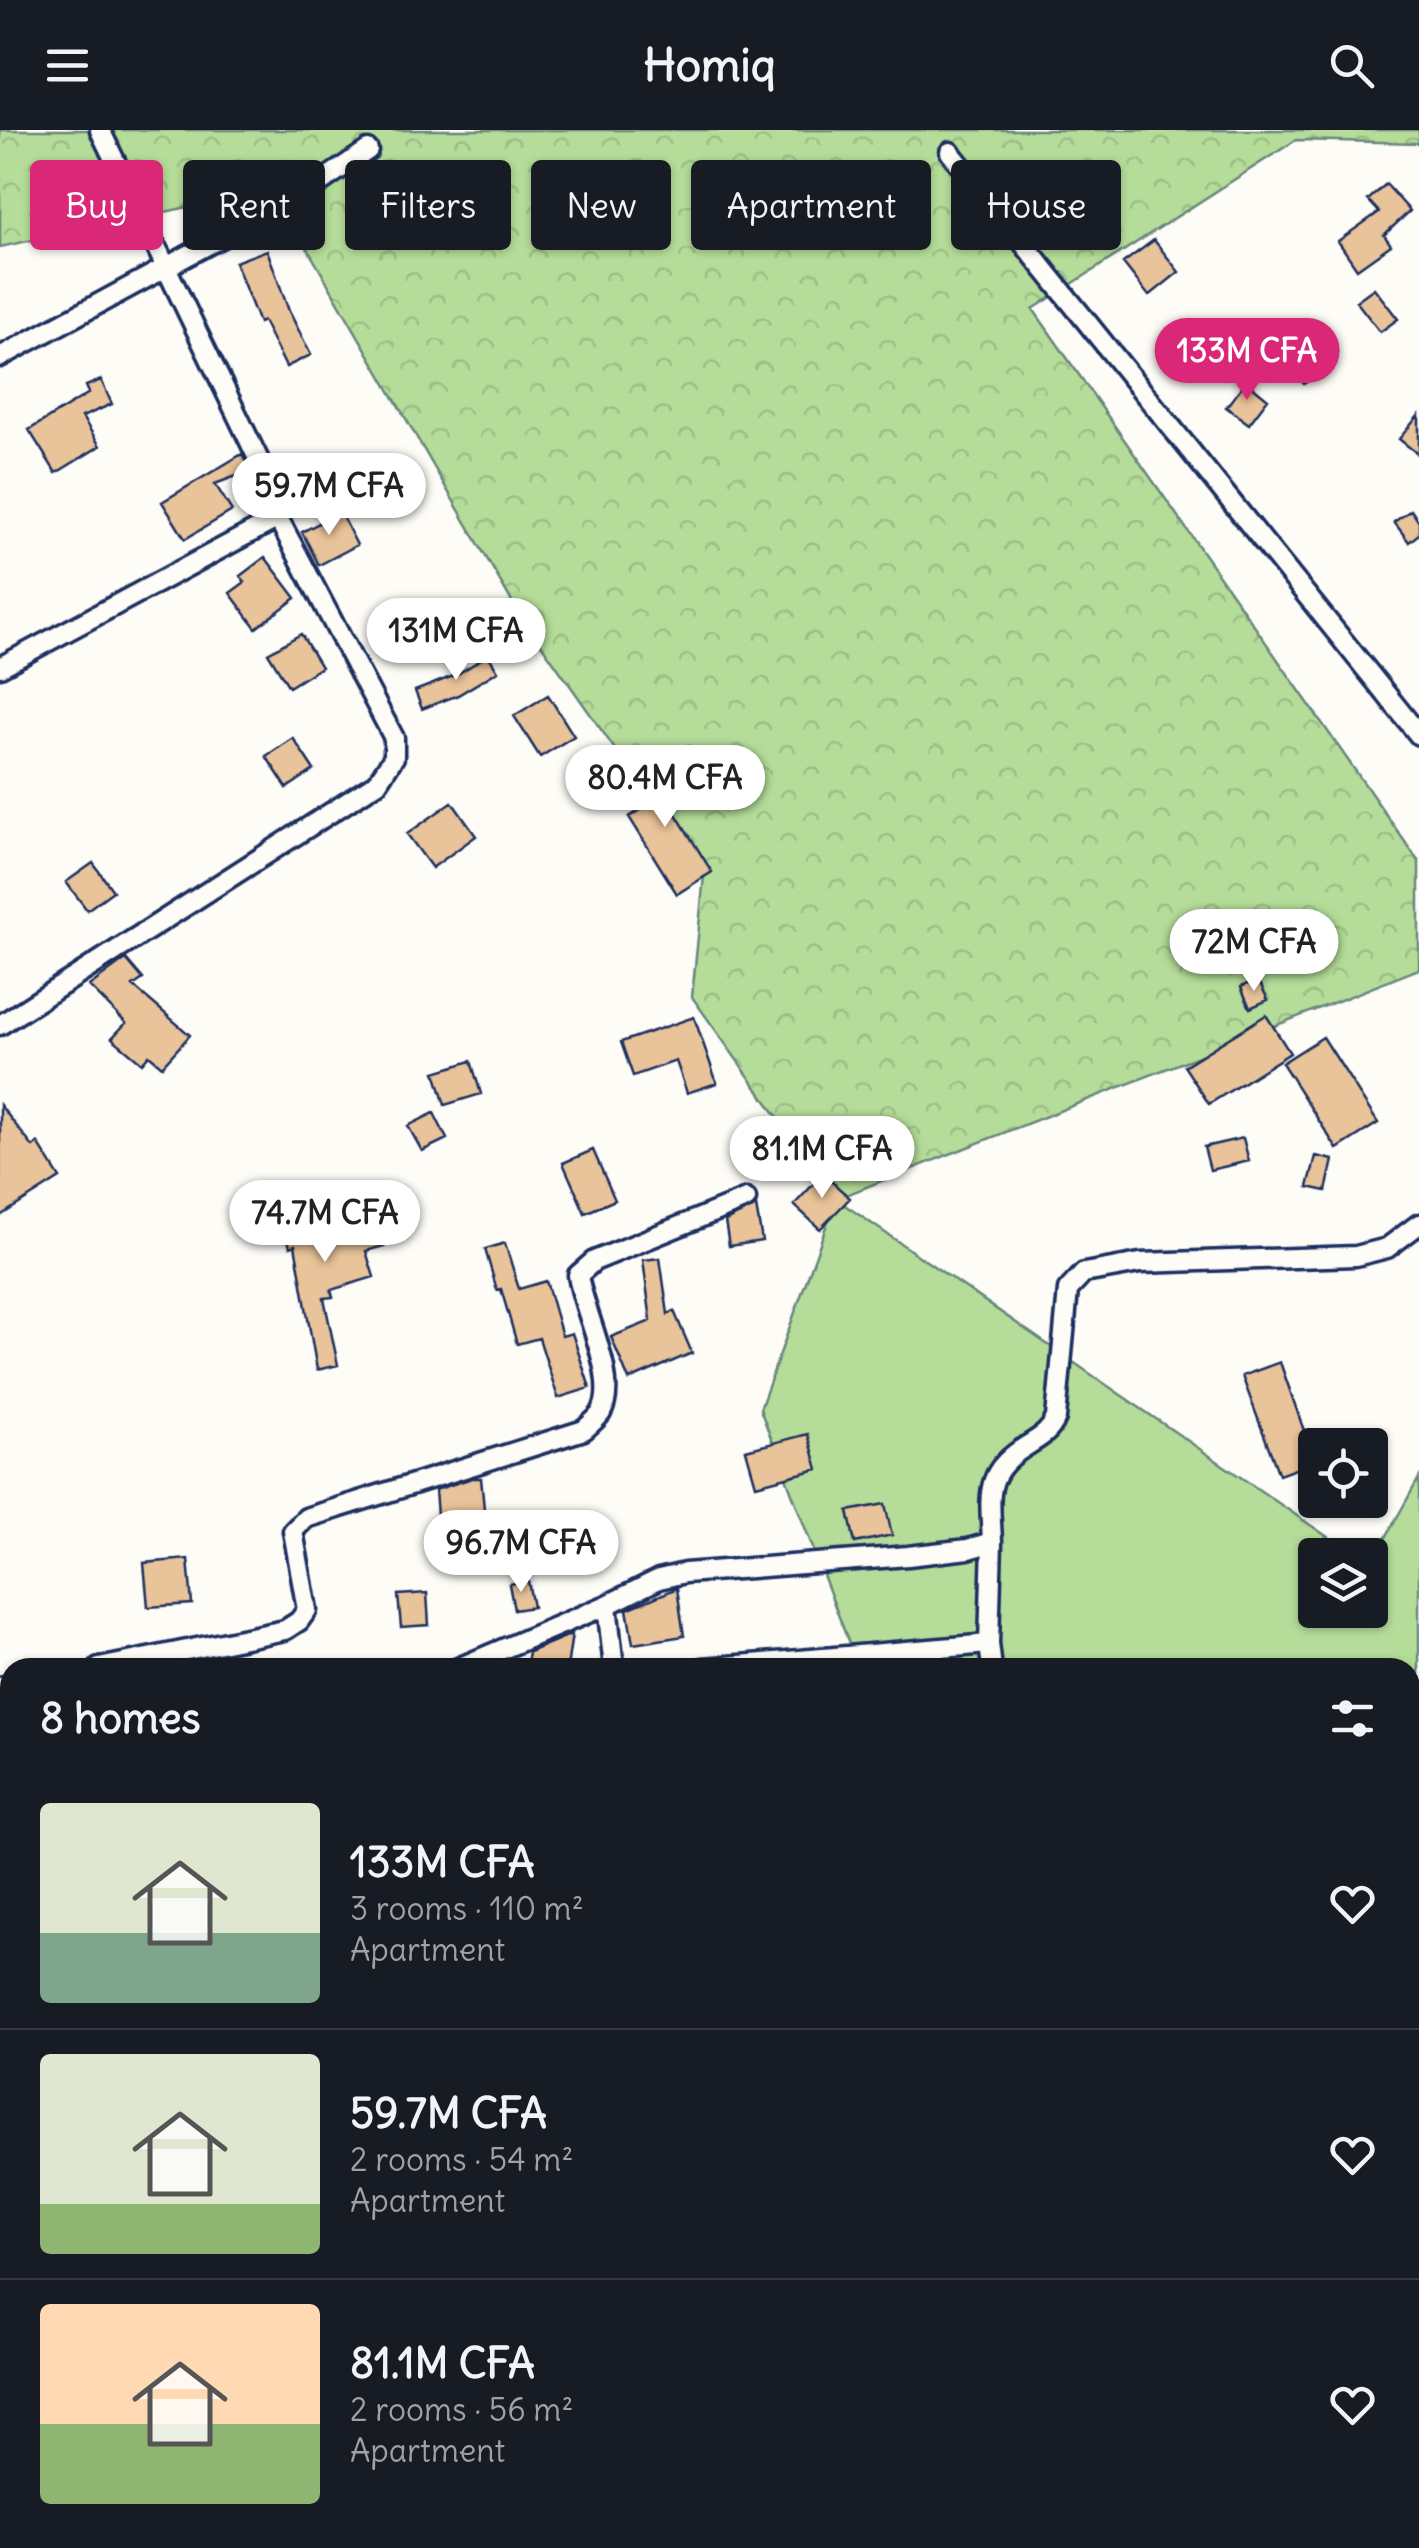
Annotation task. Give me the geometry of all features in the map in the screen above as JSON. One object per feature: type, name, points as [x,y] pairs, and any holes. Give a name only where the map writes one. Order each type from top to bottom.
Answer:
[{"type":"street","points":[[0,1025],[377,783],[394,758],[394,738],[278,518],[278,500],[100,130]]},
{"type":"street","points":[[0,356],[308,190],[368,150]]},
{"type":"street","points":[[950,152],[1419,734]]},
{"type":"street","points":[[0,667],[278,518]]},
{"type":"street","points":[[147,1658],[285,1630],[299,1621],[307,1610],[293,1531],[306,1518],[584,1430],[600,1414],[606,1398],[605,1374],[581,1299],[578,1275],[594,1261],[746,1199]]},
{"type":"street","points":[[991,1658],[994,1478],[1004,1459],[1050,1430],[1056,1418],[1068,1290],[1084,1273],[1140,1263],[1356,1256],[1387,1248],[1419,1224]]},
{"type":"street","points":[[481,1658],[659,1579],[908,1556],[992,1542]]},
{"type":"street","points":[[607,1604],[613,1658]]},
{"type":"street","points":[[823,1658],[989,1644]]},
{"type":"green space","points":[[0,130],[1419,130],[1419,143],[1296,140],[1033,309],[1419,862],[1419,969],[836,1199],[692,997],[704,876],[515,607],[308,250],[325,250],[325,160],[183,160],[183,208],[163,212],[163,160],[30,160],[30,241],[0,247]]},
{"type":"green space","points":[[836,1199],[1329,1538],[1298,1538],[1298,1628],[1388,1628],[1386,1538],[1419,1478],[1419,1658],[855,1658],[760,1409]]},
{"type":"building","points":[[1386,184],[1410,211],[1384,235],[1391,245],[1357,269],[1338,241],[1379,212],[1368,200]]},
{"type":"building","points":[[1154,240],[1179,272],[1149,296],[1123,263]]},
{"type":"building","points":[[267,250],[289,311],[311,355],[286,367],[263,321],[259,323],[235,262]]},
{"type":"building","points":[[1374,288],[1398,319],[1380,332],[1356,301]]},
{"type":"building","points":[[1316,333],[1336,359],[1304,384],[1283,357]]},
{"type":"building","points":[[101,380],[112,404],[82,417],[100,446],[56,473],[29,430],[89,393],[86,386]]},
{"type":"building","points":[[1246,381],[1268,399],[1249,424],[1226,407]]},
{"type":"building","points":[[1419,415],[1419,455],[1399,439]]},
{"type":"building","points":[[242,454],[250,471],[215,484],[232,511],[185,539],[162,502]]},
{"type":"building","points":[[1411,510],[1419,522],[1419,534],[1409,542],[1394,522]]},
{"type":"building","points":[[340,512],[357,545],[319,565],[302,532]]},
{"type":"building","points":[[265,557],[296,598],[256,628],[230,593],[245,582],[240,576]]},
{"type":"building","points":[[301,634],[321,667],[289,687],[268,653]]},
{"type":"building","points":[[488,655],[498,671],[458,695],[422,709],[415,691],[456,675]]},
{"type":"building","points":[[548,695],[574,736],[540,757],[514,716]]},
{"type":"building","points":[[293,738],[314,770],[287,788],[266,756]]},
{"type":"building","points":[[650,756],[665,775],[656,782],[712,872],[677,894],[629,817],[646,807],[623,777]]},
{"type":"building","points":[[452,802],[476,836],[432,868],[407,834]]},
{"type":"building","points":[[93,863],[113,891],[87,910],[66,882]]},
{"type":"building","points":[[126,959],[143,979],[133,986],[190,1035],[162,1066],[149,1055],[142,1063],[112,1038],[126,1023],[89,986]]},
{"type":"building","points":[[1258,979],[1268,1000],[1250,1008],[1241,987]]},
{"type":"building","points":[[1266,1015],[1290,1053],[1209,1104],[1184,1066]]},
{"type":"building","points":[[694,1017],[717,1083],[687,1093],[676,1061],[633,1076],[621,1042]]},
{"type":"building","points":[[1323,1037],[1378,1123],[1337,1149],[1282,1063]]},
{"type":"building","points":[[471,1061],[481,1094],[445,1105],[435,1072]]},
{"type":"building","points":[[0,1105],[33,1147],[38,1143],[60,1178],[0,1216]]},
{"type":"building","points":[[434,1113],[447,1139],[422,1151],[408,1126]]},
{"type":"building","points":[[1243,1138],[1249,1161],[1210,1170],[1204,1147]]},
{"type":"building","points":[[593,1150],[615,1200],[585,1213],[563,1163]]},
{"type":"building","points":[[1316,1156],[1333,1160],[1326,1191],[1308,1187]]},
{"type":"building","points":[[823,1174],[850,1198],[820,1229],[794,1205]]},
{"type":"building","points":[[316,1192],[330,1238],[377,1224],[384,1246],[366,1251],[374,1277],[331,1290],[333,1297],[324,1298],[338,1365],[317,1370],[295,1245],[290,1247],[278,1204]]},
{"type":"building","points":[[756,1206],[762,1241],[729,1246],[725,1221]]},
{"type":"building","points":[[505,1243],[519,1289],[546,1281],[562,1336],[572,1333],[590,1388],[558,1398],[539,1338],[517,1344],[485,1249]]},
{"type":"building","points":[[660,1258],[668,1314],[674,1311],[692,1353],[629,1380],[611,1337],[651,1321],[643,1260]]},
{"type":"building","points":[[1280,1362],[1303,1428],[1298,1428],[1298,1468],[1279,1475],[1242,1376]]},
{"type":"building","points":[[808,1434],[818,1469],[756,1485],[746,1450]]},
{"type":"building","points":[[481,1478],[486,1529],[500,1528],[503,1562],[441,1566],[435,1490]]},
{"type":"building","points":[[885,1504],[892,1535],[855,1543],[848,1511]]},
{"type":"building","points":[[188,1559],[192,1604],[148,1607],[144,1563]]},
{"type":"building","points":[[528,1581],[533,1607],[514,1610],[509,1584]]},
{"type":"building","points":[[677,1588],[684,1636],[633,1644],[627,1609]]},
{"type":"building","points":[[427,1593],[429,1625],[401,1627],[398,1595]]},
{"type":"building","points":[[572,1634],[568,1658],[528,1658],[529,1652]]}]
